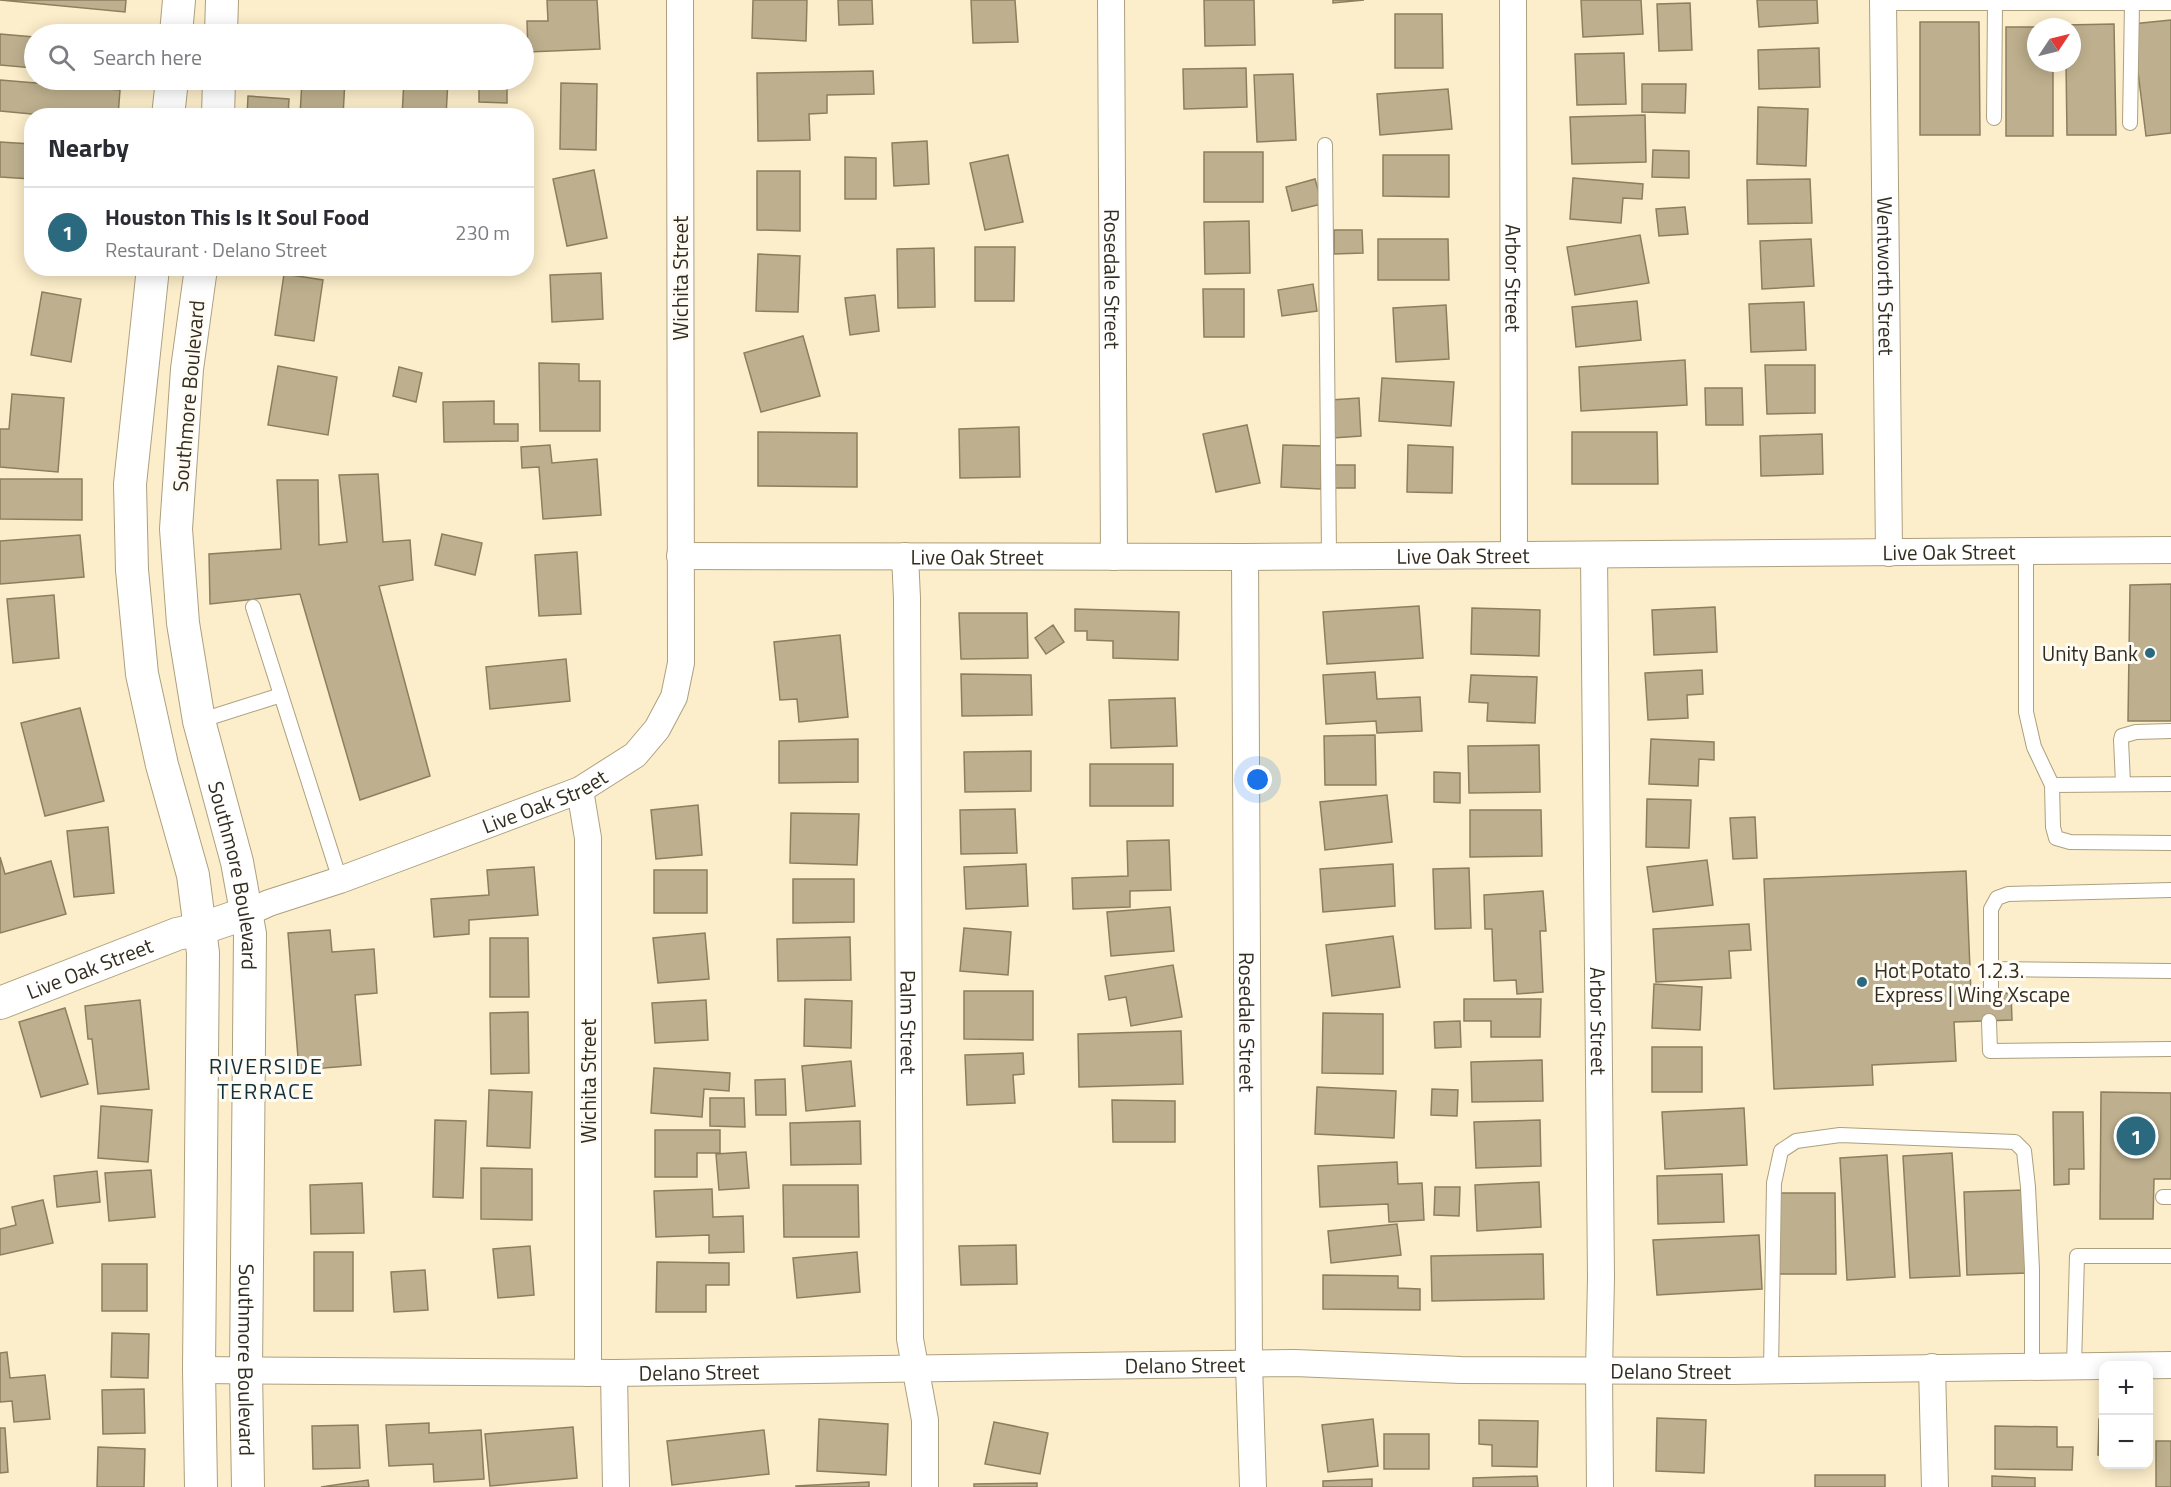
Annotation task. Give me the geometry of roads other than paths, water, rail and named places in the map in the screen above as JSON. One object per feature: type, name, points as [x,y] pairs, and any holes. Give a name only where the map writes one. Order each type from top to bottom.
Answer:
[{"type":"street","points":[[177,24],[179,0]]},
{"type":"street","points":[[221,24],[222,0]]},
{"type":"street","name":"Wichita Street","points":[[680,0],[680,556]]},
{"type":"street","name":"Rosedale Street","points":[[1111,0],[1114,557]]},
{"type":"street","name":"Arbor Street","points":[[1513,0],[1514,555]]},
{"type":"street","name":"Wentworth Street","points":[[1883,2],[1889,553]]},
{"type":"street","points":[[169,108],[171,90]]},
{"type":"street","points":[[218,108],[219,90]]},
{"type":"street","name":"Southmore Boulevard","points":[[152,276],[130,484],[132,570],[140,662],[162,765],[193,875],[203,953],[199,1370],[201,1487]]},
{"type":"street","name":"Southmore Boulevard","points":[[200,276],[187,369],[176,529],[183,623],[199,721],[237,862],[250,934],[246,1371],[248,1487]]},
{"type":"street","points":[[142,365],[187,369]]},
{"type":"street","name":"Live Oak Street","points":[[0,1003],[177,934],[200,929],[340,880],[580,790],[635,755],[657,729],[674,698],[681,663],[680,556],[1245,557],[2171,550]]},
{"type":"street","name":"Arbor Street","points":[[1594,555],[1602,1278],[1599,1371],[1600,1487]]},
{"type":"street","name":"Palm Street","points":[[905,556],[910,1339],[925,1420],[925,1487]]},
{"type":"street","name":"Rosedale Street","points":[[1245,557],[1249,1364],[1252,1487]]},
{"type":"street","name":"Wichita Street","points":[[580,790],[588,838],[588,1372]]},
{"type":"street","name":"Delano Street","points":[[199,1370],[614,1373],[1295,1363],[1461,1370],[1599,1371],[2171,1365]]},
{"type":"street","points":[[1932,1367],[1935,1487]]},
{"type":"street","points":[[614,1373],[616,1487]]},
{"type":"lane","points":[[1883,2],[2171,3]]},
{"type":"lane","points":[[2130,123],[2132,3]]},
{"type":"lane","points":[[1994,118],[1995,4]]},
{"type":"lane","points":[[1325,145],[1329,556]]},
{"type":"lane","points":[[2026,552],[2026,712],[2034,747],[2052,784],[2053,827],[2056,838],[2070,842],[2171,843]]},
{"type":"lane","points":[[253,607],[340,880]]},
{"type":"lane","points":[[199,721],[281,695]]},
{"type":"lane","points":[[2123,783],[2122,736],[2136,732],[2171,731]]},
{"type":"lane","points":[[2052,784],[2171,784]]},
{"type":"lane","points":[[1991,993],[1991,909],[1997,898],[2008,894],[2171,890]]},
{"type":"lane","points":[[1991,969],[2171,971]]},
{"type":"lane","points":[[1989,1021],[1990,1051],[2171,1048]]},
{"type":"lane","points":[[1771,1370],[1774,1183],[1781,1151],[1796,1141],[1840,1135],[2015,1142],[2024,1151],[2032,1269],[2032,1366]]},
{"type":"lane","points":[[2074,1366],[2077,1256],[2171,1256]]},
{"type":"place","name":"Unity Bank","points":[[2150,653]]},
{"type":"place","name":"Hot Potato 1.2.3. Express | Wing Xscape","points":[[1862,982]]},
{"type":"place","name":"Houston This Is It Soul Food","points":[[2136,1136]]},
{"type":"district","name":"RIVERSIDE TERRACE","points":[[266,1078]]}]
